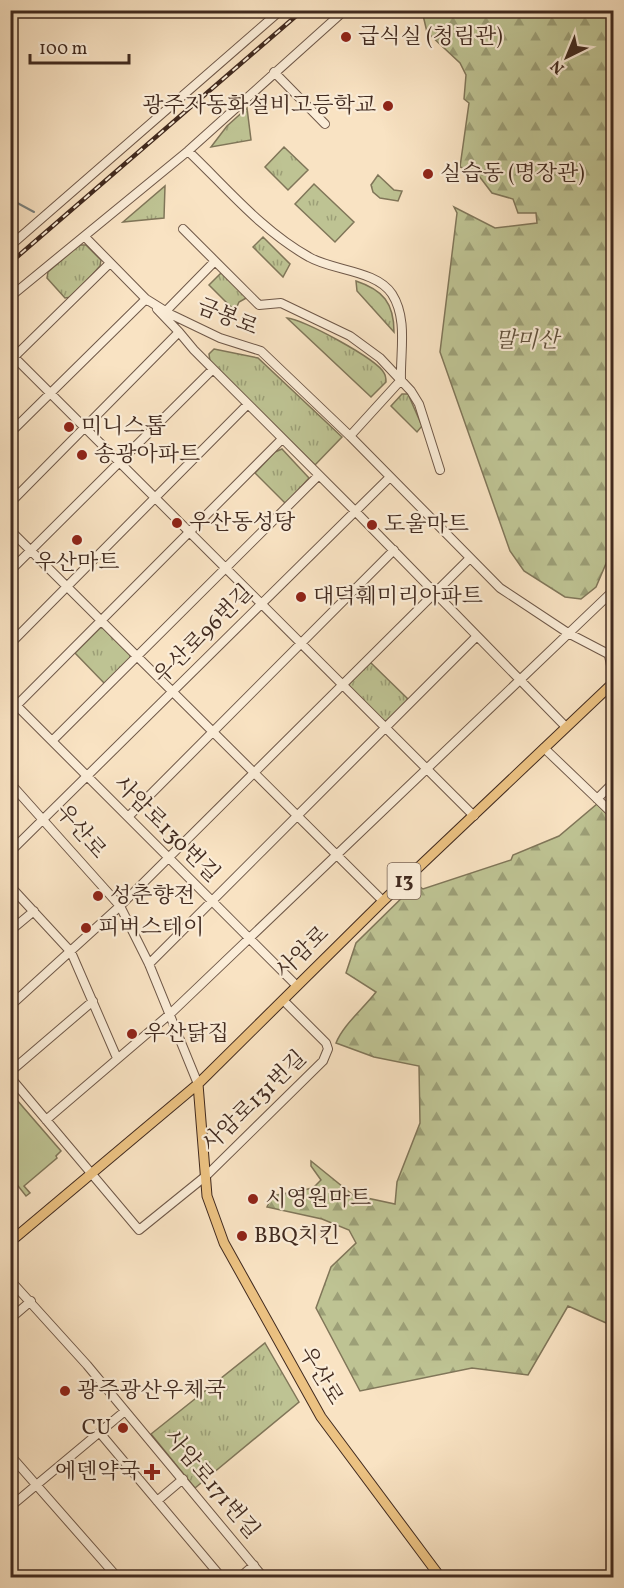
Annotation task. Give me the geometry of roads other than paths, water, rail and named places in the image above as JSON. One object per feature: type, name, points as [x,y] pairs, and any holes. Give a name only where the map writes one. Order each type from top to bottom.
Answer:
[{"type":"main road","name":"사암로","points":[[10,1242],[198,1084],[383,901],[613,682]]},
{"type":"main road","name":"우산로","points":[[198,1084],[207,1196],[224,1243],[293,1370],[346,1453],[441,1578]]},
{"type":"street","points":[[10,246],[281,10]]},
{"type":"street","points":[[10,297],[77,242],[86,238],[188,151],[345,10]]},
{"type":"street","points":[[274,72],[325,124]]},
{"type":"street","points":[[188,151],[260,222],[310,258],[376,281],[390,292],[401,315],[401,380],[350,436]]},
{"type":"street","points":[[183,229],[259,305],[281,303],[350,336],[380,358],[419,404],[440,470]]},
{"type":"street","name":"금봉로","points":[[86,238],[146,299],[220,338],[261,351],[350,436],[506,592],[568,633],[612,655]]},
{"type":"street","points":[[166,311],[214,261]]},
{"type":"street","points":[[110,263],[12,357],[51,393],[474,816]]},
{"type":"street","points":[[10,433],[146,299],[566,728]]},
{"type":"street","points":[[10,503],[179,332]]},
{"type":"street","points":[[10,571],[213,369]]},
{"type":"street","points":[[10,644],[248,404]]},
{"type":"street","points":[[10,712],[282,439]]},
{"type":"street","points":[[52,741],[319,475]]},
{"type":"street","name":"우산로96번길","points":[[10,852],[45,821],[390,477]]},
{"type":"street","points":[[10,530],[383,901]]},
{"type":"street","points":[[128,817],[394,550]]},
{"type":"street","points":[[10,1006],[120,906],[470,558]]},
{"type":"street","points":[[46,1120],[170,1014],[614,590]]},
{"type":"street","points":[[149,964],[477,636]]},
{"type":"street","points":[[612,655],[613,682]]},
{"type":"street","name":"사암로130번길","points":[[10,699],[297,986]]},
{"type":"street","points":[[544,748],[614,815]]},
{"type":"street","points":[[597,799],[614,782]]},
{"type":"street","name":"우산로","points":[[10,783],[120,906],[149,964],[198,1084]]},
{"type":"street","points":[[10,886],[71,952],[117,1058]]},
{"type":"street","points":[[10,931],[34,911]]},
{"type":"street","name":"사암로131번길","points":[[207,1175],[327,1054],[326,1043],[283,1000]]},
{"type":"street","points":[[10,1072],[93,1001]]},
{"type":"street","points":[[10,1077],[139,1230],[207,1175]]},
{"type":"street","name":"사암로171번길","points":[[10,1280],[31,1301],[183,1479],[264,1578]]},
{"type":"street","points":[[10,1319],[31,1301]]},
{"type":"street","points":[[10,1507],[38,1486],[125,1411]]},
{"type":"street","points":[[100,1433],[222,1578]]},
{"type":"street","points":[[10,1455],[118,1578]]},
{"type":"street","points":[[157,1501],[183,1479]]},
{"type":"street","points":[[239,1578],[254,1565]]},
{"type":"waterway","points":[[10,199],[34,212]]},
{"type":"railway","points":[[10,263],[303,10]]},
{"type":"place","name":"급식실 (청림관)","points":[[346,37]]},
{"type":"place","name":"광주자동화설비고등학교","points":[[388,106]]},
{"type":"place","name":"실습동 (명장관)","points":[[428,174]]},
{"type":"place","name":"미니스톱","points":[[69,427]]},
{"type":"place","name":"송광아파트","points":[[82,455]]},
{"type":"place","name":"우산동성당","points":[[177,523]]},
{"type":"place","name":"도울마트","points":[[372,525]]},
{"type":"place","name":"우산마트","points":[[77,540]]},
{"type":"place","name":"대덕훼미리아파트","points":[[301,597]]},
{"type":"place","name":"성춘향전","points":[[98,896]]},
{"type":"place","name":"피버스테이","points":[[86,928]]},
{"type":"place","name":"우산닭집","points":[[132,1034]]},
{"type":"place","name":"시영원마트","points":[[253,1199]]},
{"type":"place","name":"BBQ치킨","points":[[242,1236]]},
{"type":"place","name":"광주광산우체국","points":[[65,1391]]},
{"type":"place","name":"CU","points":[[123,1428]]},
{"type":"place","name":"에덴약국","points":[[152,1472]]},
{"type":"park label","name":"말미산","points":[[527,341]]}]
